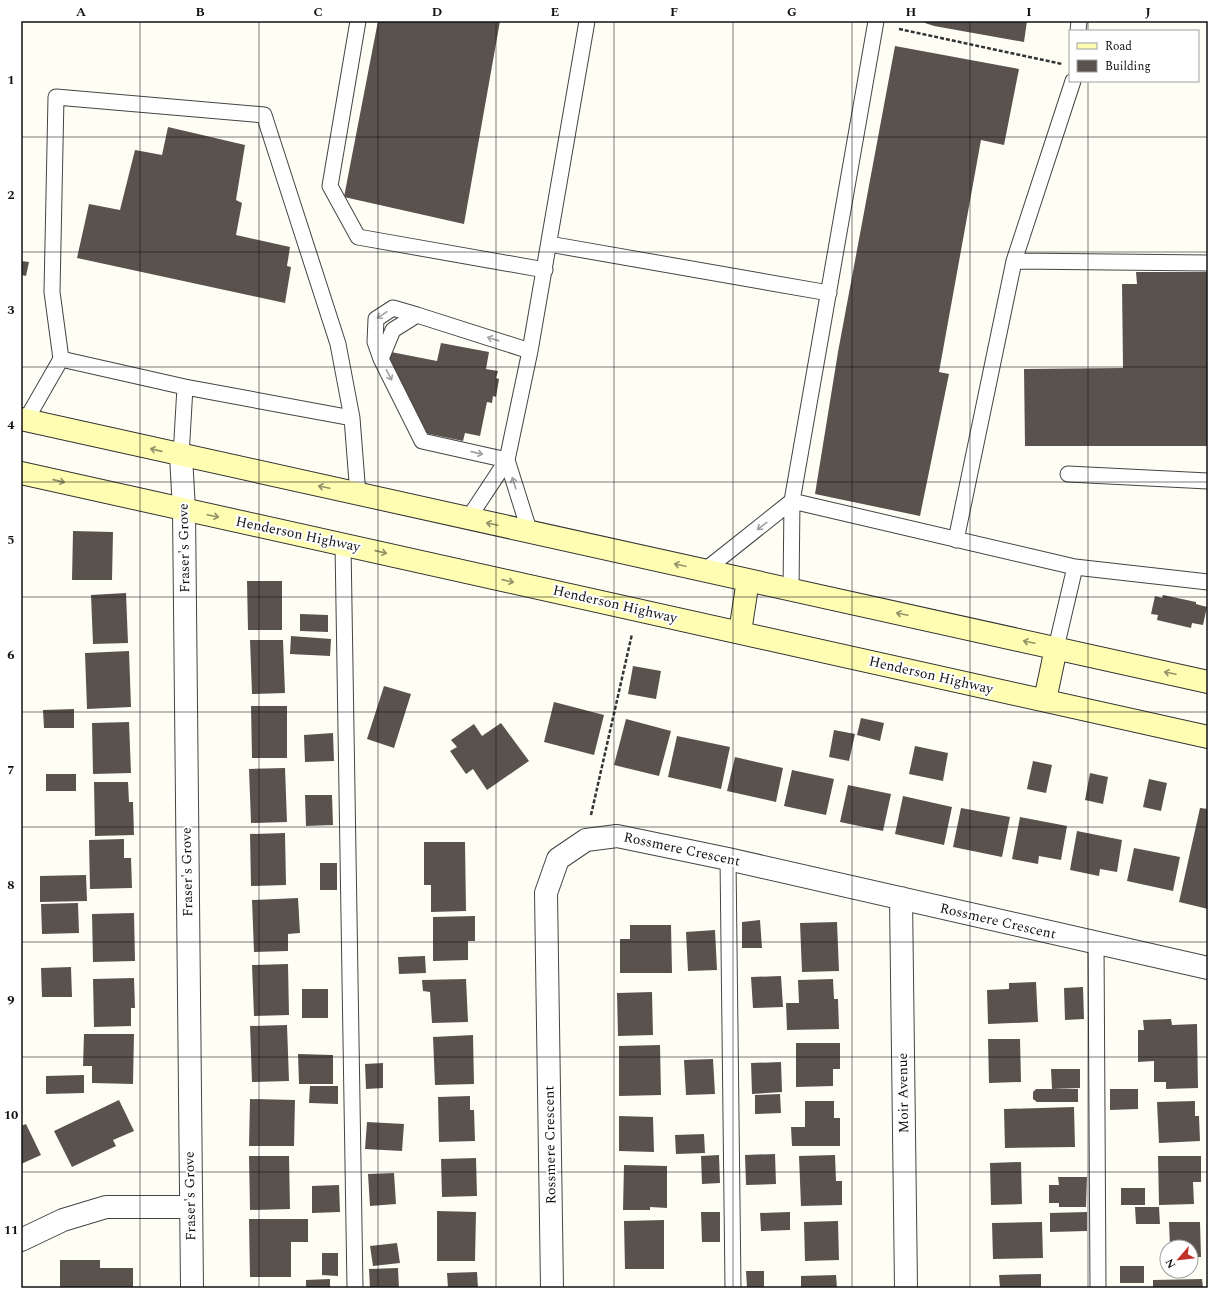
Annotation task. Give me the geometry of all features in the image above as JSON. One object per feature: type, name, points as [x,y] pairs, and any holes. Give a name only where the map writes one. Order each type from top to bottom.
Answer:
[{"type":"main road","points":[[22,416],[180,456],[1208,682]]},
{"type":"main road","name":"Henderson Highway","points":[[21,473],[1208,737]]},
{"type":"main road","points":[[740,632],[748,580]]},
{"type":"main road","points":[[1044,700],[1056,648]]},
{"type":"street","name":"Fraser's Grove","points":[[180,456],[184,510],[192,1288]]},
{"type":"street","name":"Rossmere Crescent","points":[[552,1288],[546,893],[558,859],[586,840],[617,836],[728,859],[1096,944],[1208,968]]},
{"type":"street","name":"Moir Avenue","points":[[901,898],[906,1288]]},
{"type":"street","points":[[21,1240],[62,1220],[106,1207],[190,1207]]},
{"type":"lane","points":[[358,21],[330,186],[358,237],[544,270]]},
{"type":"lane","points":[[468,519],[506,460],[530,351],[587,21]]},
{"type":"lane","points":[[791,590],[792,501],[876,21]]},
{"type":"lane","points":[[956,540],[1014,261],[1073,82]]},
{"type":"lane","points":[[22,416],[61,359],[52,292],[56,97],[264,115],[338,344],[352,418],[358,495]]},
{"type":"lane","points":[[549,244],[829,293]]},
{"type":"lane","points":[[1014,261],[1208,263]]},
{"type":"lane","points":[[506,460],[422,441],[374,342],[376,319],[393,308],[530,351]]},
{"type":"lane","points":[[381,359],[393,330],[417,315]]},
{"type":"lane","points":[[61,359],[185,387],[352,418]]},
{"type":"lane","points":[[180,456],[185,387]]},
{"type":"lane","points":[[506,460],[530,533]]},
{"type":"lane","points":[[1068,474],[1208,481]]},
{"type":"lane","points":[[792,501],[1075,567],[1208,582]]},
{"type":"lane","points":[[704,571],[792,501]]},
{"type":"lane","points":[[343,544],[355,1288]]},
{"type":"lane","points":[[1056,648],[1075,567]]},
{"type":"lane","points":[[728,859],[733,1288]]},
{"type":"lane","points":[[1096,944],[1098,1288]]},
{"type":"path","points":[[899,29],[1069,66]]},
{"type":"path","points":[[591,817],[632,632]]},
{"type":"building","points":[[378,21],[500,21],[464,224],[344,197]]},
{"type":"building","points":[[924,21],[1027,21],[1024,42],[934,26],[925,23]]},
{"type":"building","points":[[895,46],[1019,69],[1004,145],[981,140],[939,372],[949,374],[920,516],[815,494],[838,352]]},
{"type":"building","points":[[168,127],[245,145],[236,200],[242,203],[236,235],[290,247],[287,266],[291,267],[285,303],[77,258],[89,204],[120,210],[135,150],[162,155]]},
{"type":"building","points":[[21,261],[29,262],[26,276],[21,275]]},
{"type":"building","points":[[1136,272],[1207,272],[1208,446],[1025,446],[1024,369],[1123,368],[1122,284],[1137,284]]},
{"type":"building","points":[[441,343],[489,352],[486,369],[498,371],[496,378],[499,379],[496,397],[493,396],[492,403],[487,402],[480,436],[465,433],[463,441],[425,433],[389,361],[391,352],[437,361]]},
{"type":"building","points":[[73,531],[113,532],[112,580],[72,580]]},
{"type":"building","points":[[247,581],[282,581],[282,630],[248,630]]},
{"type":"building","points":[[126,593],[128,643],[93,644],[91,595]]},
{"type":"building","points":[[1163,595],[1196,602],[1196,604],[1207,607],[1203,625],[1192,623],[1191,628],[1157,620],[1158,615],[1151,614],[1155,596],[1162,598]]},
{"type":"building","points":[[300,614],[328,615],[328,632],[300,631]]},
{"type":"building","points":[[291,636],[331,639],[330,656],[290,654]]},
{"type":"building","points":[[250,640],[283,640],[285,693],[252,694]]},
{"type":"building","points":[[129,651],[131,707],[87,709],[85,653]]},
{"type":"building","points":[[633,666],[661,671],[656,699],[628,694]]},
{"type":"building","points":[[384,686],[411,694],[394,748],[367,739]]},
{"type":"building","points":[[554,702],[604,715],[594,755],[544,742]]},
{"type":"building","points":[[251,706],[287,706],[287,758],[252,758]]},
{"type":"building","points":[[74,709],[74,728],[44,728],[43,710]]},
{"type":"building","points":[[861,718],[884,723],[880,741],[857,735]]},
{"type":"building","points":[[626,719],[671,731],[659,776],[614,765]]},
{"type":"building","points":[[129,722],[131,773],[93,774],[92,723]]},
{"type":"building","points":[[501,723],[529,761],[487,790],[473,769],[466,774],[450,751],[457,747],[451,740],[474,724],[482,736]]},
{"type":"building","points":[[834,730],[855,734],[849,761],[829,757]]},
{"type":"building","points":[[333,733],[334,761],[305,762],[304,735]]},
{"type":"building","points":[[677,736],[730,747],[721,789],[668,777]]},
{"type":"building","points":[[915,746],[948,753],[943,781],[909,774]]},
{"type":"building","points":[[735,757],[783,768],[776,802],[727,791]]},
{"type":"building","points":[[1033,761],[1052,765],[1046,793],[1027,789]]},
{"type":"building","points":[[285,768],[287,822],[251,823],[249,769]]},
{"type":"building","points":[[792,770],[834,779],[826,815],[784,806]]},
{"type":"building","points":[[1090,773],[1108,777],[1103,804],[1085,800]]},
{"type":"building","points":[[46,774],[76,774],[76,791],[46,791]]},
{"type":"building","points":[[1149,779],[1167,783],[1161,811],[1143,807]]},
{"type":"building","points":[[94,782],[128,782],[129,802],[133,802],[134,835],[95,836]]},
{"type":"building","points":[[848,785],[891,794],[883,831],[840,822]]},
{"type":"building","points":[[305,795],[332,795],[333,825],[306,826]]},
{"type":"building","points":[[903,796],[952,807],[944,845],[895,834]]},
{"type":"building","points":[[961,808],[1010,817],[1002,857],[953,847]]},
{"type":"building","points":[[1200,808],[1208,809],[1208,909],[1179,902]]},
{"type":"building","points":[[1020,817],[1067,826],[1061,860],[1039,856],[1038,864],[1012,859]]},
{"type":"building","points":[[1077,831],[1122,840],[1117,872],[1100,869],[1099,876],[1070,870]]},
{"type":"building","points":[[285,833],[286,885],[251,886],[250,834]]},
{"type":"building","points":[[124,839],[124,858],[131,858],[132,888],[90,889],[89,840]]},
{"type":"building","points":[[424,842],[465,842],[466,911],[431,912],[431,885],[424,885]]},
{"type":"building","points":[[1134,848],[1180,857],[1173,891],[1127,881]]},
{"type":"building","points":[[320,863],[337,863],[337,890],[320,890]]},
{"type":"building","points":[[86,875],[87,901],[40,902],[40,876]]},
{"type":"building","points":[[298,898],[300,933],[288,934],[288,951],[254,952],[252,900]]},
{"type":"building","points":[[78,903],[79,933],[42,934],[41,904]]},
{"type":"building","points":[[134,913],[135,961],[93,962],[92,914]]},
{"type":"building","points":[[475,916],[475,941],[468,941],[468,960],[433,961],[433,917]]},
{"type":"building","points":[[760,920],[762,948],[742,948],[742,922]]},
{"type":"building","points":[[837,922],[839,971],[802,972],[800,923]]},
{"type":"building","points":[[630,925],[671,925],[672,973],[620,973],[620,939],[630,939]]},
{"type":"building","points":[[715,930],[717,970],[688,971],[686,932]]},
{"type":"building","points":[[425,956],[426,973],[399,974],[398,957]]},
{"type":"building","points":[[288,964],[289,1015],[254,1016],[252,965]]},
{"type":"building","points":[[71,967],[72,997],[42,997],[41,968]]},
{"type":"building","points":[[781,976],[783,1007],[753,1008],[751,977]]},
{"type":"building","points":[[134,978],[135,1008],[131,1008],[131,1026],[94,1027],[93,979]]},
{"type":"building","points":[[466,979],[468,1022],[432,1023],[430,992],[423,991],[422,980]]},
{"type":"building","points":[[833,979],[834,999],[838,999],[839,1029],[787,1030],[786,1003],[799,1003],[798,980]]},
{"type":"building","points":[[1036,982],[1038,1022],[988,1024],[987,990],[1009,989],[1009,983]]},
{"type":"building","points":[[1083,987],[1084,1019],[1065,1020],[1064,988]]},
{"type":"building","points":[[302,989],[328,989],[328,1018],[302,1018]]},
{"type":"building","points":[[652,992],[653,1035],[618,1036],[617,993]]},
{"type":"building","points":[[1171,1019],[1172,1025],[1197,1024],[1198,1088],[1166,1089],[1166,1082],[1154,1082],[1154,1061],[1138,1062],[1138,1030],[1144,1030],[1143,1020]]},
{"type":"building","points":[[287,1025],[289,1081],[252,1082],[250,1026]]},
{"type":"building","points":[[84,1034],[134,1034],[133,1084],[92,1083],[92,1066],[83,1066]]},
{"type":"building","points":[[473,1035],[474,1084],[435,1085],[433,1037]]},
{"type":"building","points":[[988,1039],[1020,1039],[1021,1082],[989,1083]]},
{"type":"building","points":[[796,1043],[840,1043],[840,1069],[833,1069],[833,1086],[796,1087]]},
{"type":"building","points":[[660,1045],[661,1095],[619,1096],[619,1046]]},
{"type":"building","points":[[298,1054],[333,1055],[333,1084],[299,1084]]},
{"type":"building","points":[[713,1059],[715,1094],[686,1095],[684,1060]]},
{"type":"building","points":[[781,1062],[782,1092],[752,1094],[751,1063]]},
{"type":"building","points":[[383,1063],[383,1088],[366,1089],[365,1064]]},
{"type":"building","points":[[1051,1069],[1080,1069],[1080,1088],[1052,1089]]},
{"type":"building","points":[[84,1075],[84,1093],[46,1094],[46,1076]]},
{"type":"building","points":[[310,1086],[338,1086],[338,1104],[309,1103]]},
{"type":"building","points":[[1036,1089],[1078,1089],[1078,1102],[1037,1102],[1033,1099],[1033,1092]]},
{"type":"building","points":[[1110,1089],[1138,1089],[1138,1109],[1110,1110]]},
{"type":"building","points":[[780,1094],[781,1113],[755,1114],[755,1095]]},
{"type":"building","points":[[470,1096],[470,1110],[474,1110],[475,1141],[439,1142],[438,1097]]},
{"type":"building","points":[[250,1099],[295,1100],[294,1146],[249,1146]]},
{"type":"building","points":[[119,1100],[134,1131],[113,1140],[116,1146],[72,1167],[54,1131]]},
{"type":"building","points":[[805,1101],[834,1101],[834,1118],[840,1118],[840,1146],[792,1146],[791,1127],[805,1127]]},
{"type":"building","points":[[1195,1101],[1195,1116],[1199,1116],[1200,1141],[1159,1143],[1157,1102]]},
{"type":"building","points":[[1074,1107],[1075,1147],[1005,1148],[1004,1109]]},
{"type":"building","points":[[619,1116],[653,1117],[654,1152],[619,1151]]},
{"type":"building","points":[[367,1122],[404,1124],[402,1151],[365,1149]]},
{"type":"building","points":[[26,1124],[41,1155],[21,1164],[21,1126]]},
{"type":"building","points":[[704,1134],[705,1153],[676,1154],[675,1135]]},
{"type":"building","points":[[775,1154],[776,1184],[746,1185],[745,1155]]},
{"type":"building","points":[[719,1155],[720,1183],[702,1184],[701,1156]]},
{"type":"building","points":[[835,1155],[836,1181],[842,1181],[842,1205],[801,1206],[799,1156]]},
{"type":"building","points":[[249,1156],[289,1156],[290,1209],[250,1210]]},
{"type":"building","points":[[1158,1156],[1201,1156],[1201,1182],[1193,1182],[1194,1204],[1159,1205]]},
{"type":"building","points":[[476,1158],[477,1196],[442,1197],[441,1159]]},
{"type":"building","points":[[1021,1162],[1022,1204],[991,1205],[990,1163]]},
{"type":"building","points":[[624,1165],[667,1166],[667,1208],[650,1207],[650,1210],[623,1210]]},
{"type":"building","points":[[394,1173],[396,1204],[370,1206],[368,1174]]},
{"type":"building","points":[[1058,1177],[1087,1177],[1086,1207],[1059,1207],[1059,1203],[1049,1203],[1049,1185],[1059,1185]]},
{"type":"building","points":[[339,1185],[340,1212],[312,1213],[312,1186]]},
{"type":"building","points":[[1121,1188],[1145,1188],[1145,1205],[1121,1205]]},
{"type":"building","points":[[1135,1207],[1159,1207],[1160,1224],[1136,1224]]},
{"type":"building","points":[[437,1211],[476,1212],[475,1261],[437,1261]]},
{"type":"building","points":[[701,1212],[720,1212],[720,1242],[702,1242]]},
{"type":"building","points":[[790,1212],[790,1230],[761,1231],[760,1213]]},
{"type":"building","points":[[1087,1212],[1087,1231],[1050,1232],[1050,1213]]},
{"type":"building","points":[[249,1219],[308,1219],[308,1242],[291,1242],[291,1277],[250,1277]]},
{"type":"building","points":[[664,1220],[664,1269],[625,1269],[624,1221]]},
{"type":"building","points":[[838,1221],[839,1260],[805,1261],[804,1222]]},
{"type":"building","points":[[1042,1222],[1043,1258],[993,1259],[992,1223]]},
{"type":"building","points":[[1169,1222],[1200,1222],[1201,1257],[1199,1257],[1199,1239],[1170,1239]]},
{"type":"building","points":[[397,1243],[400,1263],[373,1266],[370,1246]]},
{"type":"building","points":[[322,1253],[338,1253],[338,1276],[322,1275]]},
{"type":"building","points":[[60,1260],[100,1260],[100,1268],[133,1268],[133,1288],[60,1288]]},
{"type":"building","points":[[1120,1266],[1144,1266],[1144,1283],[1120,1283]]},
{"type":"building","points":[[398,1268],[399,1288],[370,1288],[369,1269]]},
{"type":"building","points":[[746,1271],[764,1271],[764,1288],[747,1288]]},
{"type":"building","points":[[477,1272],[478,1288],[448,1288],[447,1273]]},
{"type":"building","points":[[1041,1274],[1041,1288],[1000,1288],[999,1275]]},
{"type":"building","points":[[836,1275],[837,1288],[801,1288],[801,1276]]},
{"type":"building","points":[[330,1279],[330,1288],[306,1288],[306,1280]]},
{"type":"building","points":[[1202,1279],[1203,1288],[1153,1288],[1153,1280]]}]
